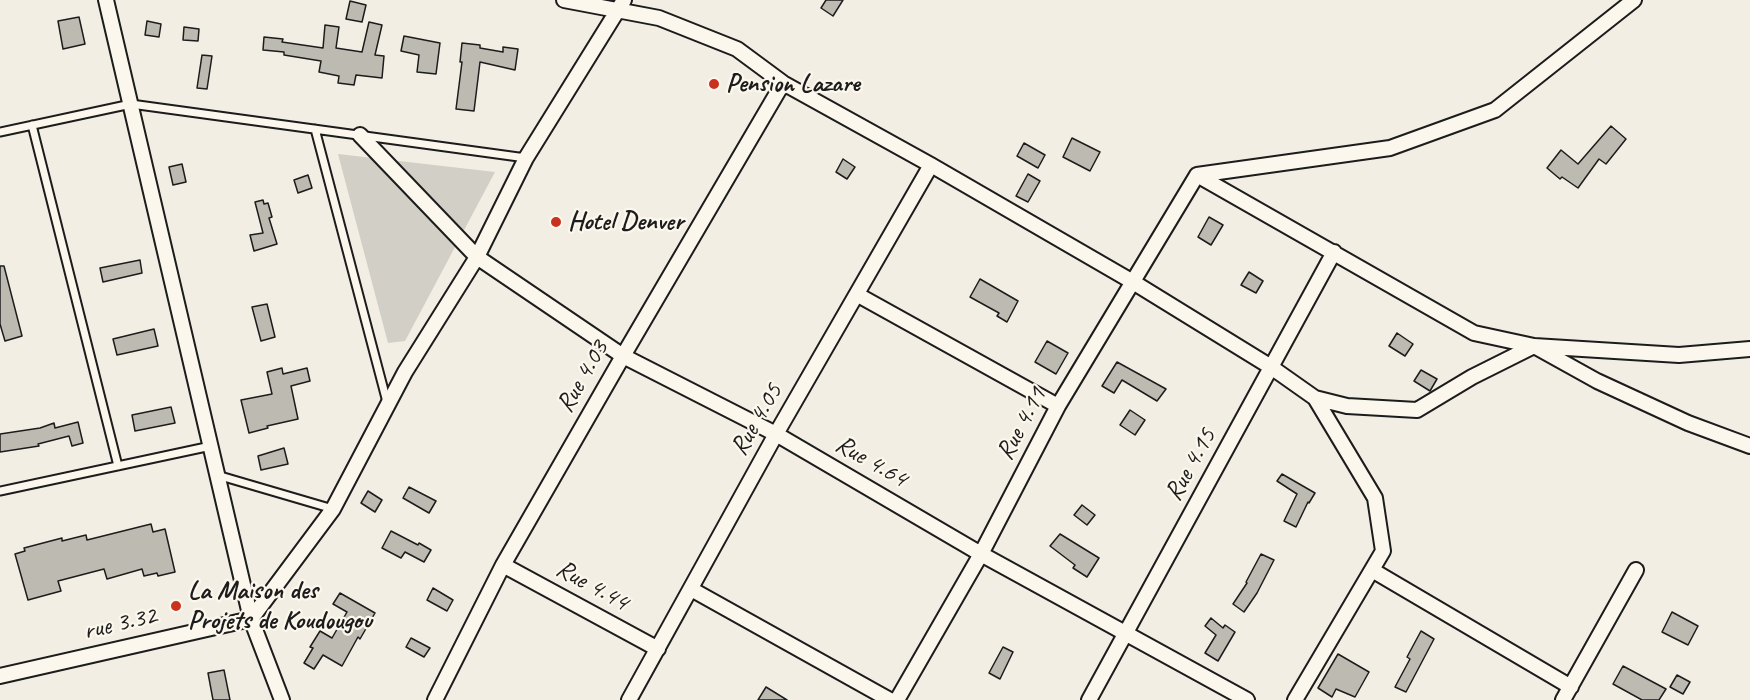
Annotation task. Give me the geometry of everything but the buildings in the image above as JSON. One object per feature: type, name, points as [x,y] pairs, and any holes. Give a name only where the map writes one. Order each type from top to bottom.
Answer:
[{"type":"street","points":[[106,0],[251,619],[282,700]]},
{"type":"street","points":[[564,0],[621,4],[737,49],[783,83],[931,165],[1133,282],[1315,398],[1347,406],[1417,410],[1472,377],[1534,346]]},
{"type":"street","points":[[1197,175],[1390,148],[1495,110],[1634,0]]},
{"type":"street","points":[[251,619],[333,509],[405,372],[477,257],[526,158],[621,4]]},
{"type":"street","name":"Rue 4.03","points":[[435,700],[504,565],[783,83]]},
{"type":"street","name":"Rue 4.64","points":[[360,135],[477,257],[623,356],[776,434],[981,554],[1247,700]]},
{"type":"street","name":"Rue 4.05","points":[[629,700],[776,434],[931,165]]},
{"type":"street","points":[[1197,175],[1474,333],[1534,346],[1680,355],[1750,349]]},
{"type":"street","name":"Rue 4.11","points":[[897,700],[981,554],[1058,406],[1197,175]]},
{"type":"street","name":"Rue 4.15","points":[[1089,700],[1334,252]]},
{"type":"street","points":[[858,295],[1058,406]]},
{"type":"street","points":[[1534,346],[1597,381],[1688,423],[1750,446]]},
{"type":"street","points":[[1295,700],[1383,551],[1375,498],[1315,398]]},
{"type":"street","name":"Rue 4.44","points":[[504,565],[658,649]]},
{"type":"street","points":[[1372,570],[1571,687]]},
{"type":"street","points":[[1563,700],[1636,570]]},
{"type":"street","points":[[691,589],[890,700]]},
{"type":"street","name":"rue 3.32","points":[[0,676],[251,619]]},
{"type":"lane","points":[[0,132],[131,104],[526,158]]},
{"type":"lane","points":[[32,125],[118,466]]},
{"type":"lane","points":[[315,129],[388,405]]},
{"type":"lane","points":[[0,491],[211,446]]},
{"type":"lane","points":[[217,475],[333,509]]},
{"type":"shaded area","points":[[338,154],[495,172],[405,341],[388,343]]},
{"type":"place","name":"Pension Lazare","points":[[714,84]]},
{"type":"place","name":"Hotel Denver","points":[[556,222]]},
{"type":"place","name":"La Maison des Projets de Koudougou","points":[[176,606]]}]
